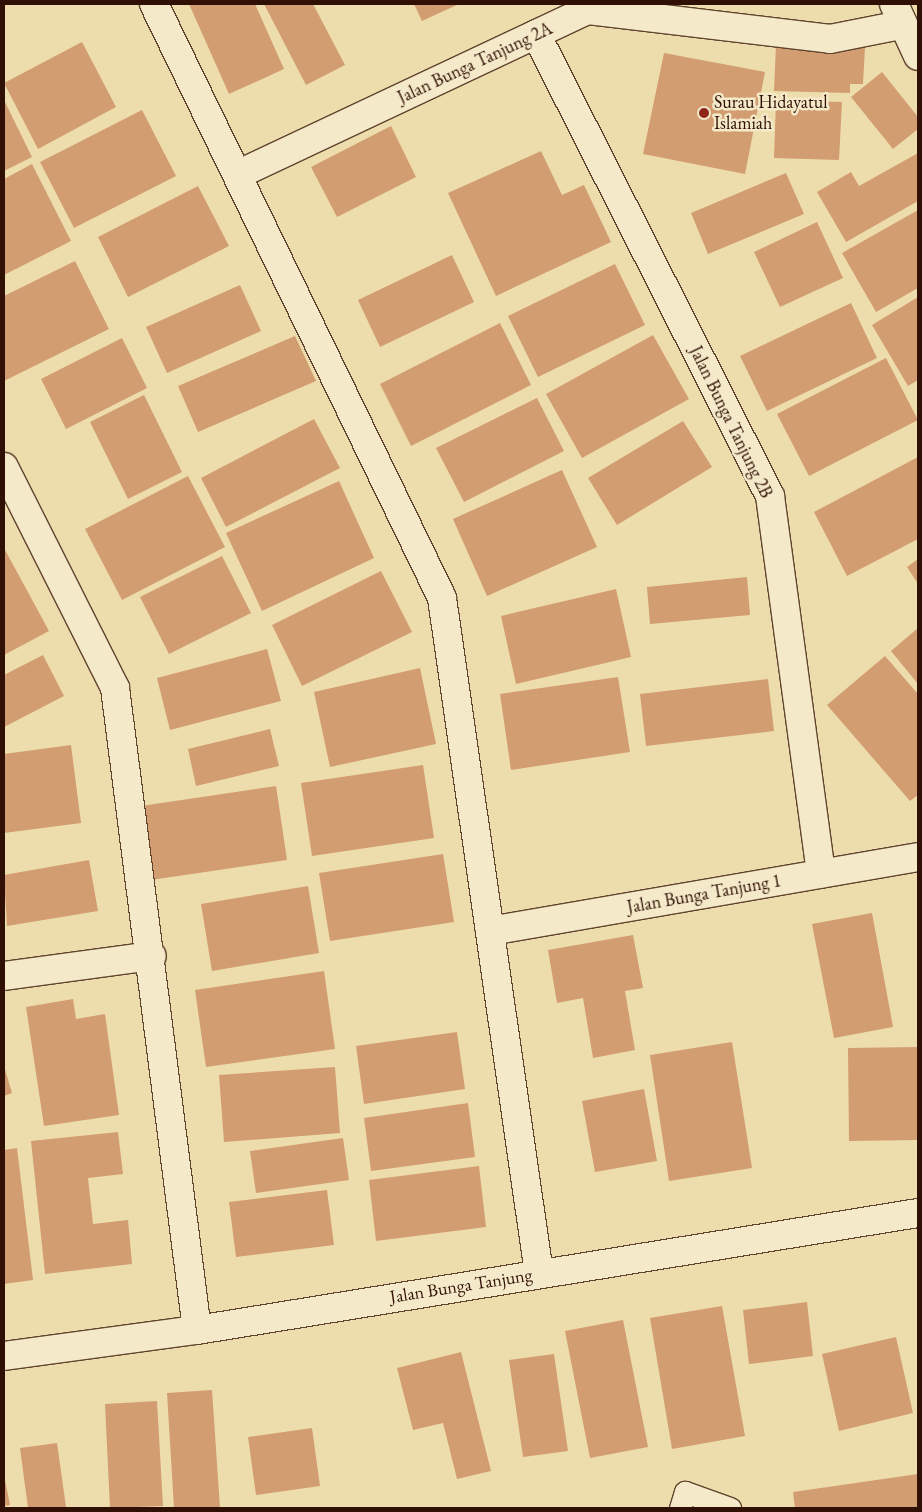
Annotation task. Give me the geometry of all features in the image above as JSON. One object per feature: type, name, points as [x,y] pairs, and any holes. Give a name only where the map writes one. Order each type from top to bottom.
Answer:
[{"type":"street","points":[[154,4],[239,174],[442,598],[539,1274]]},
{"type":"street","name":"Jalan Bunga Tanjung 2A","points":[[239,174],[588,10],[830,38],[897,14]]},
{"type":"street","points":[[897,14],[918,56]]},
{"type":"street","name":"Jalan Bunga Tanjung 2B","points":[[536,34],[770,496],[821,874]]},
{"type":"street","points":[[4,467],[115,688],[152,956],[197,1330]]},
{"type":"street","name":"Jalan Bunga Tanjung 1","points":[[490,931],[918,857]]},
{"type":"street","points":[[4,976],[152,956]]},
{"type":"street","name":"Jalan Bunga Tanjung","points":[[4,1356],[197,1330],[918,1213]]},
{"type":"lane","points":[[680,1508],[685,1492],[730,1508]]},
{"type":"building","points":[[189,4],[255,4],[284,69],[229,94]]},
{"type":"building","points":[[264,4],[313,4],[345,65],[306,85]]},
{"type":"building","points":[[414,4],[459,4],[422,21]]},
{"type":"building","points":[[82,42],[116,107],[38,149],[4,83]]},
{"type":"building","points":[[776,44],[865,47],[863,84],[850,84],[850,93],[774,91]]},
{"type":"building","name":"Surau Hidayatul Islamiah","points":[[664,53],[765,72],[745,174],[643,154]]},
{"type":"building","points":[[882,72],[918,117],[918,129],[893,149],[851,97]]},
{"type":"building","points":[[4,100],[32,157],[4,171]]},
{"type":"building","points":[[776,100],[842,102],[839,160],[774,158]]},
{"type":"building","points":[[142,110],[176,176],[74,228],[40,162]]},
{"type":"building","points":[[391,126],[416,177],[337,217],[311,167]]},
{"type":"building","points":[[541,151],[562,195],[584,185],[611,242],[496,296],[448,193]]},
{"type":"building","points":[[918,153],[918,201],[846,242],[817,192],[851,172],[859,186]]},
{"type":"building","points":[[32,164],[71,241],[4,275],[4,179]]},
{"type":"building","points":[[786,173],[804,214],[708,254],[691,213]]},
{"type":"building","points":[[198,186],[229,246],[128,297],[98,237]]},
{"type":"building","points":[[918,210],[918,288],[876,312],[842,253]]},
{"type":"building","points":[[817,222],[843,278],[780,307],[754,252]]},
{"type":"building","points":[[452,255],[474,302],[380,347],[358,300]]},
{"type":"building","points":[[75,261],[109,329],[4,381],[4,296]]},
{"type":"building","points":[[615,264],[645,325],[538,377],[508,316]]},
{"type":"building","points":[[240,285],[261,331],[167,373],[146,327]]},
{"type":"building","points":[[918,297],[918,380],[908,386],[872,325]]},
{"type":"building","points":[[851,303],[877,358],[767,411],[740,356]]},
{"type":"building","points":[[500,323],[531,385],[411,446],[380,384]]},
{"type":"building","points":[[653,335],[689,399],[582,458],[546,394]]},
{"type":"building","points":[[295,336],[316,381],[198,432],[178,386]]},
{"type":"building","points":[[122,338],[147,388],[66,429],[41,379]]},
{"type":"building","points":[[886,358],[918,420],[809,476],[777,414]]},
{"type":"building","points":[[144,395],[182,472],[128,499],[90,422]]},
{"type":"building","points":[[537,398],[564,451],[464,502],[436,448]]},
{"type":"building","points":[[314,419],[340,468],[226,527],[201,478]]},
{"type":"building","points":[[683,421],[712,467],[617,525],[588,478]]},
{"type":"building","points":[[918,457],[918,539],[847,576],[814,512]]},
{"type":"building","points":[[562,470],[597,547],[487,596],[453,519]]},
{"type":"building","points":[[188,476],[225,547],[122,600],[85,529]]},
{"type":"building","points":[[339,481],[374,558],[262,611],[226,533]]},
{"type":"building","points":[[4,548],[49,631],[4,655]]},
{"type":"building","points":[[222,556],[251,613],[169,654],[140,597]]},
{"type":"building","points":[[918,559],[918,584],[907,567]]},
{"type":"building","points":[[381,571],[412,632],[302,686],[272,625]]},
{"type":"building","points":[[747,577],[750,615],[650,624],[647,587]]},
{"type":"building","points":[[616,589],[631,657],[516,684],[501,616]]},
{"type":"building","points":[[918,628],[918,684],[891,651]]},
{"type":"building","points":[[267,649],[281,701],[170,730],[157,678]]},
{"type":"building","points":[[43,655],[64,696],[4,727],[4,675]]},
{"type":"building","points":[[885,656],[918,694],[918,795],[910,801],[827,705]]},
{"type":"building","points":[[420,668],[436,744],[330,767],[314,692]]},
{"type":"building","points":[[618,677],[630,752],[511,770],[500,694]]},
{"type":"building","points":[[768,679],[774,731],[646,746],[640,694]]},
{"type":"building","points":[[270,729],[279,766],[196,786],[188,749]]},
{"type":"building","points":[[71,745],[81,823],[4,833],[4,754]]},
{"type":"building","points":[[423,765],[434,838],[312,856],[301,783]]},
{"type":"building","points":[[276,786],[287,860],[151,880],[141,806]]},
{"type":"building","points":[[443,854],[454,922],[330,941],[319,873]]},
{"type":"building","points":[[89,860],[98,911],[7,926],[4,875]]},
{"type":"building","points":[[308,886],[319,953],[212,971],[201,904]]},
{"type":"building","points":[[872,913],[893,1027],[834,1038],[812,924]]},
{"type":"building","points":[[633,935],[643,988],[625,991],[635,1050],[593,1058],[583,998],[557,1003],[548,950]]},
{"type":"building","points":[[324,971],[335,1049],[206,1067],[195,990]]},
{"type":"building","points":[[73,999],[76,1019],[105,1014],[119,1115],[44,1126],[26,1007]]},
{"type":"building","points":[[457,1032],[465,1089],[364,1104],[356,1046]]},
{"type":"building","points":[[732,1042],[752,1168],[669,1181],[650,1055]]},
{"type":"building","points":[[918,1047],[918,1140],[849,1141],[848,1048]]},
{"type":"building","points":[[4,1066],[12,1093],[4,1096]]},
{"type":"building","points":[[335,1067],[340,1133],[224,1142],[219,1075]]},
{"type":"building","points":[[644,1089],[657,1161],[595,1172],[582,1101]]},
{"type":"building","points":[[468,1103],[475,1157],[371,1171],[364,1118]]},
{"type":"building","points":[[118,1132],[123,1174],[88,1178],[93,1224],[128,1220],[132,1264],[45,1274],[31,1141]]},
{"type":"building","points":[[343,1138],[349,1180],[256,1193],[250,1151]]},
{"type":"building","points":[[17,1148],[33,1280],[4,1284],[4,1150]]},
{"type":"building","points":[[479,1166],[486,1227],[376,1241],[369,1180]]},
{"type":"building","points":[[327,1190],[334,1245],[236,1257],[229,1202]]},
{"type":"building","points":[[807,1302],[813,1356],[749,1364],[743,1310]]},
{"type":"building","points":[[722,1306],[745,1436],[672,1449],[650,1318]]},
{"type":"building","points":[[623,1320],[648,1447],[590,1458],[565,1331]]},
{"type":"building","points":[[896,1337],[913,1413],[839,1431],[822,1354]]},
{"type":"building","points":[[461,1352],[491,1471],[457,1479],[443,1423],[413,1430],[397,1368]]},
{"type":"building","points":[[554,1354],[568,1451],[523,1457],[509,1360]]},
{"type":"building","points":[[212,1390],[220,1508],[174,1508],[167,1393]]},
{"type":"building","points":[[157,1401],[163,1506],[110,1508],[105,1404]]},
{"type":"building","points":[[312,1428],[320,1486],[256,1495],[248,1437]]},
{"type":"building","points":[[57,1443],[66,1507],[28,1508],[20,1448]]},
{"type":"building","points":[[918,1474],[918,1508],[795,1508],[793,1492]]},
{"type":"building","points":[[4,1475],[10,1505],[4,1506]]},
{"type":"place","name":"Surau Hidayatul Islamiah","points":[[704,113]]}]
